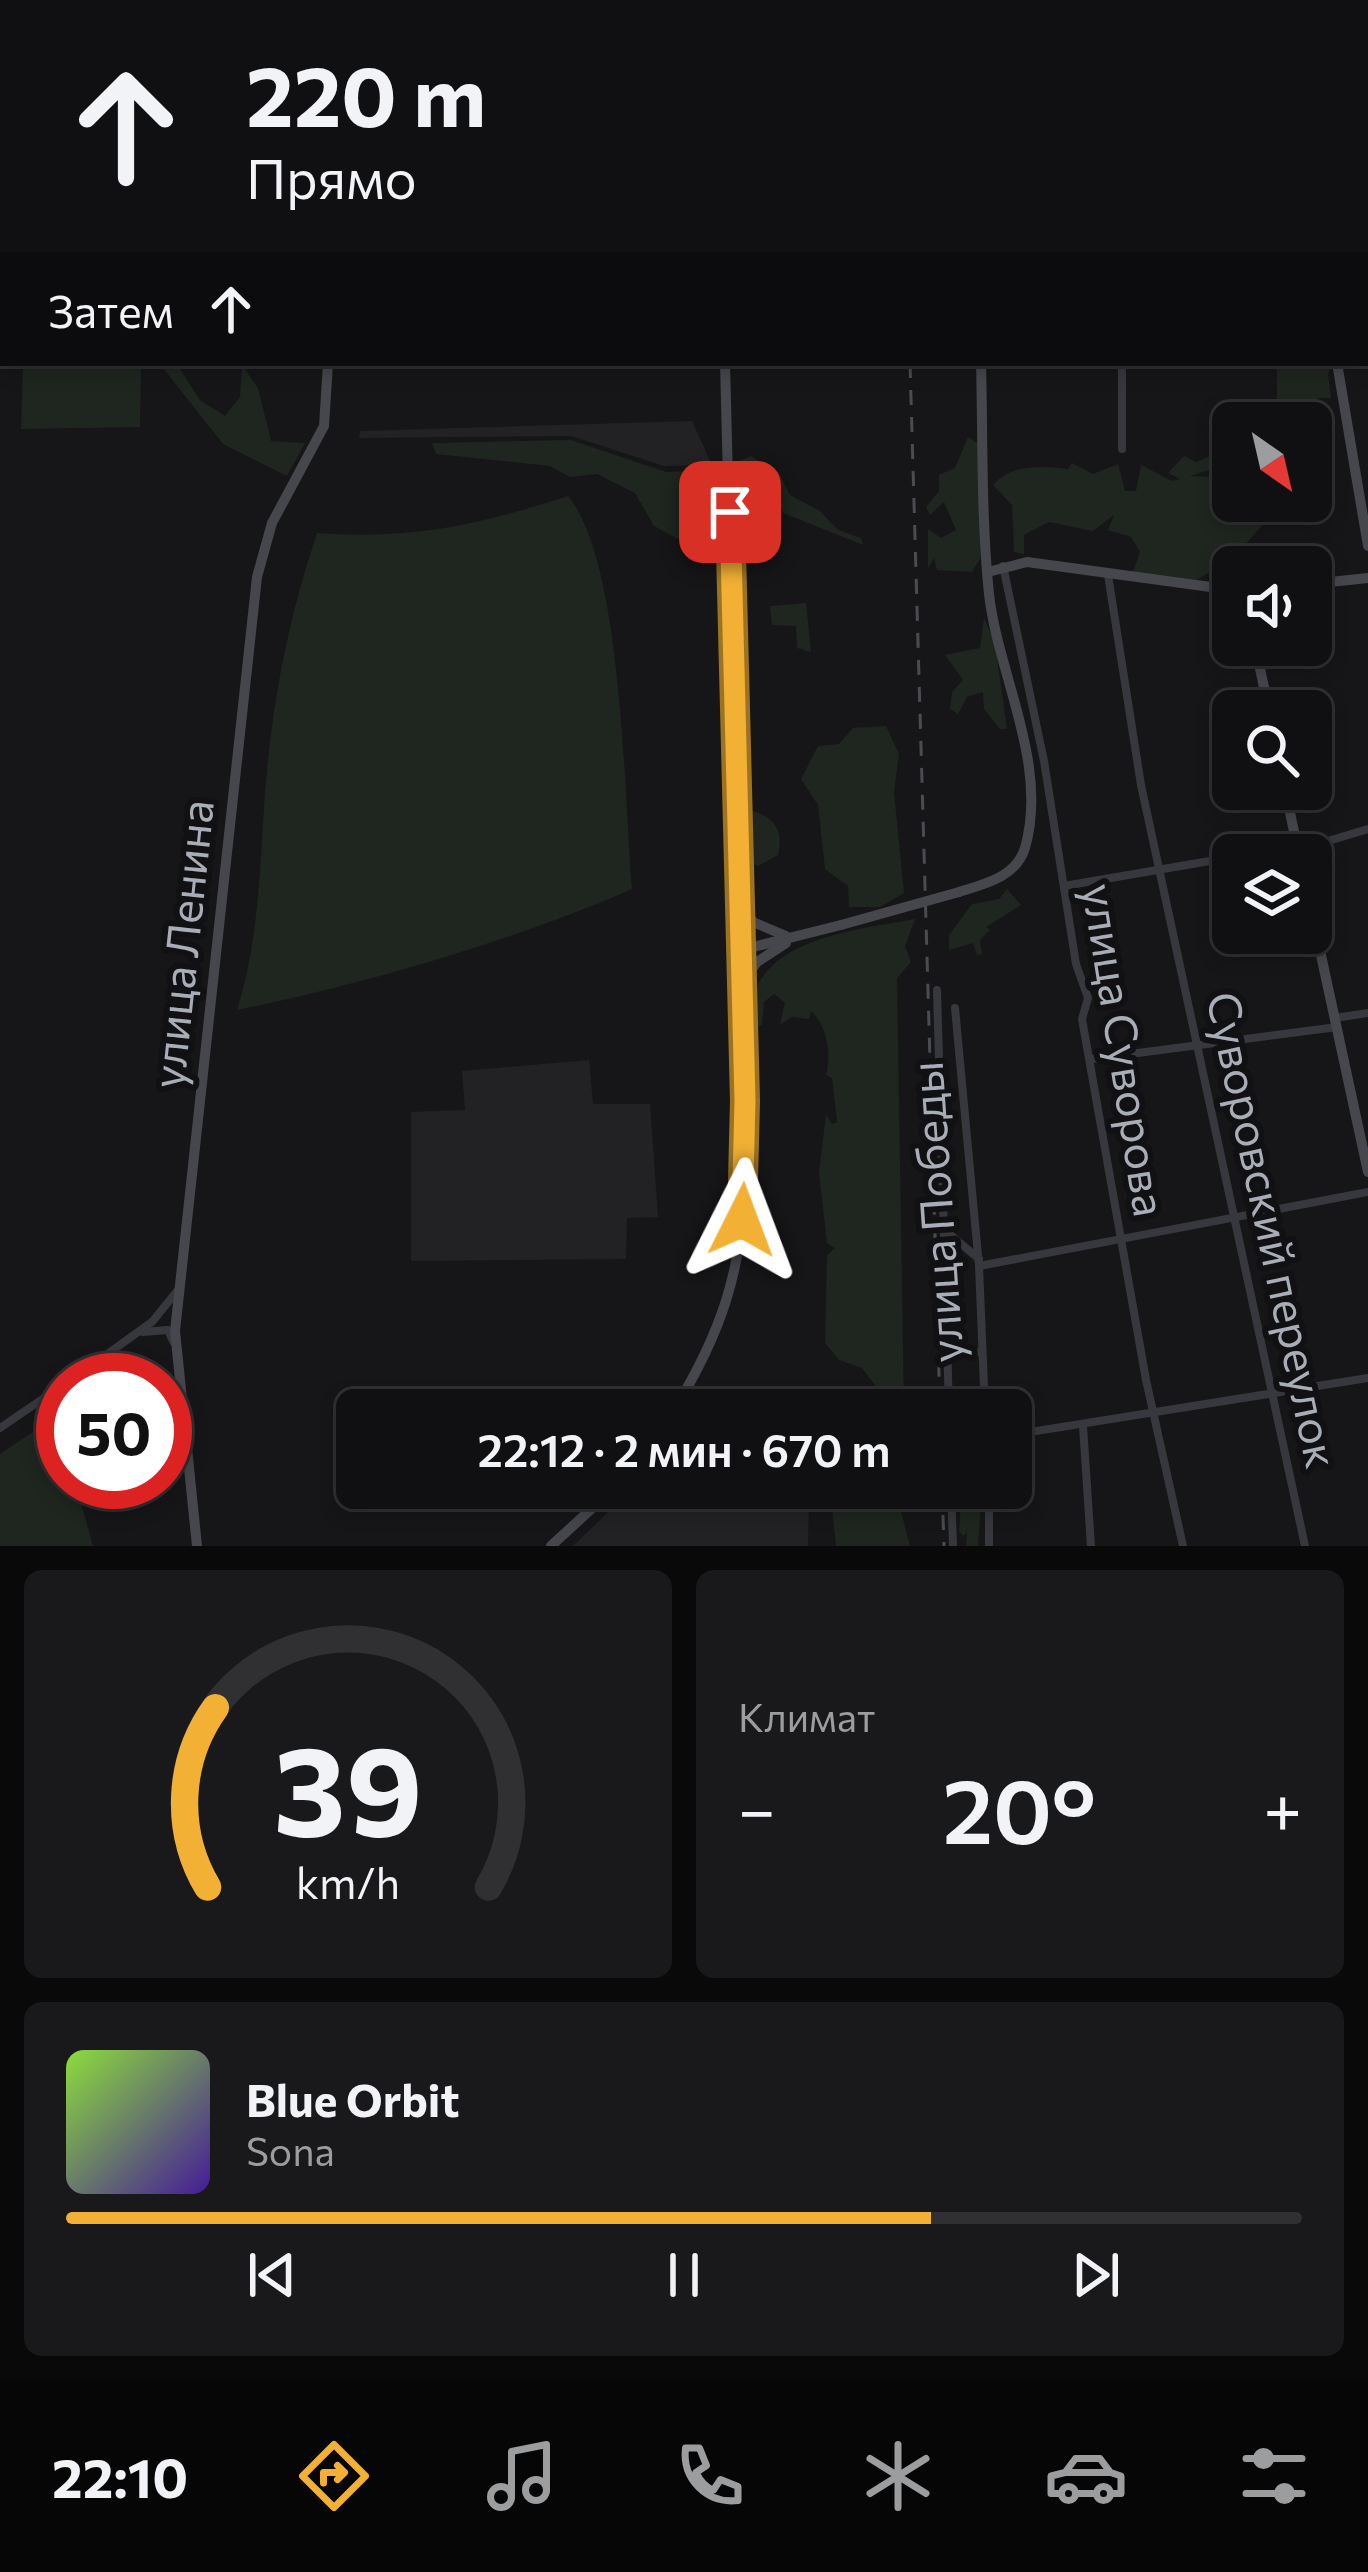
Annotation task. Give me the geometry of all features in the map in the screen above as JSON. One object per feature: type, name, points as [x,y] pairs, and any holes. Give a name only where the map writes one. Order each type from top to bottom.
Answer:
[{"type":"street","name":"улица Ленина","points":[[197,1546],[175,1347],[178,1290],[203,1106],[257,577],[272,523],[324,426],[328,366]]},
{"type":"street","points":[[685,1389],[725,1313],[738,1262],[746,1180],[725,366]]},
{"type":"street","points":[[741,950],[959,892],[1007,873],[1019,862],[1028,827],[1021,727],[988,575],[981,366]]},
{"type":"street","points":[[1122,366],[1122,449]]},
{"type":"street","points":[[1337,366],[1368,546]]},
{"type":"street","points":[[988,575],[1003,565],[1028,562],[1212,587]]},
{"type":"street","name":"улица Суворова","points":[[1003,565],[1076,964],[1088,998],[1082,1019],[1121,1241],[1183,1546]]},
{"type":"street","name":"Суворовский переулок","points":[[1108,575],[1128,719],[1238,1215],[1305,1546]]},
{"type":"street","points":[[1332,582],[1368,578]]},
{"type":"street","points":[[1332,840],[1368,830]]},
{"type":"street","points":[[1064,886],[1212,861]]},
{"type":"street","points":[[739,899],[764,930],[796,938]]},
{"type":"street","points":[[742,985],[757,962],[796,938]]},
{"type":"street","points":[[1321,954],[1368,1172]]},
{"type":"street","points":[[938,990],[949,1389]]},
{"type":"street","name":"улица Победы","points":[[955,1008],[979,1263],[984,1389]]},
{"type":"street","points":[[1092,1059],[1336,1023],[1368,1013]]},
{"type":"street","points":[[942,1111],[962,1112]]},
{"type":"street","points":[[946,1231],[979,1263],[1121,1241],[1238,1215],[1338,1202],[1368,1192]]},
{"type":"street","points":[[110,1353],[136,1335],[178,1290]]},
{"type":"street","points":[[136,1335],[156,1327],[168,1330],[175,1347]]},
{"type":"street","points":[[949,1354],[982,1352]]},
{"type":"street","points":[[1032,1432],[1368,1378]]},
{"type":"street","points":[[0,1428],[36,1403]]},
{"type":"street","points":[[1083,1426],[1091,1546]]},
{"type":"street","points":[[551,1546],[591,1509]]},
{"type":"street","points":[[951,1509],[952,1546]]},
{"type":"street","points":[[989,1509],[989,1546]]},
{"type":"shaded area","points":[[23,366],[141,366],[140,427],[21,429]]},
{"type":"shaded area","points":[[161,366],[178,366],[200,400],[225,416],[240,397],[243,366],[258,388],[271,441],[305,443],[287,476],[223,444]]},
{"type":"shaded area","points":[[1277,366],[1332,366],[1331,398],[1317,402],[1277,402]]},
{"type":"shaded area","points":[[692,421],[712,465],[664,466],[571,436],[359,438],[360,431]]},
{"type":"shaded area","points":[[968,437],[979,444],[980,559],[972,572],[937,570],[934,558],[928,568],[928,529],[941,538],[956,530],[944,502],[930,515],[926,507],[939,491],[939,475],[955,468]]},
{"type":"shaded area","points":[[571,440],[666,472],[712,470],[712,538],[676,538],[654,526],[635,493],[597,474],[570,477],[550,466],[436,454],[432,443]]},
{"type":"shaded area","points":[[1212,455],[1212,469],[1190,476],[1212,477],[1212,522],[1265,522],[1244,546],[1212,546],[1212,571],[1197,580],[1133,572],[1140,552],[1131,537],[1108,530],[1114,515],[1093,531],[1049,522],[1024,535],[1024,554],[1014,552],[1012,505],[993,485],[1029,468],[1068,469],[1072,463],[1093,474],[1118,464],[1125,491],[1136,491],[1141,465],[1172,481],[1180,479],[1168,473],[1184,456],[1196,462]]},
{"type":"shaded area","points":[[751,456],[779,473],[790,495],[820,511],[838,530],[861,538],[863,545],[783,513],[770,490],[736,487],[737,462]]},
{"type":"shaded area","points":[[568,496],[586,528],[610,625],[632,889],[438,959],[237,1010],[256,917],[276,701],[292,618],[317,533],[444,528]]},
{"type":"shaded area","points":[[806,603],[811,652],[797,648],[796,626],[772,625],[770,606]]},
{"type":"shaded area","points":[[984,618],[995,643],[1007,729],[1000,729],[984,709],[983,692],[967,697],[958,714],[950,709],[952,692],[963,680],[945,655],[980,648]]},
{"type":"shaded area","points":[[886,726],[899,754],[894,792],[904,893],[880,907],[849,907],[848,886],[825,869],[818,805],[801,779],[818,746],[839,744],[853,728]]},
{"type":"shaded area","points":[[752,811],[772,821],[780,839],[778,855],[758,866],[745,861],[743,815]]},
{"type":"shaded area","points":[[1007,889],[1021,905],[986,927],[990,930],[980,940],[982,954],[977,955],[973,943],[949,950],[949,935],[972,904],[999,899]]},
{"type":"shaded area","points":[[915,919],[905,946],[911,962],[897,978],[904,1389],[878,1389],[862,1368],[839,1360],[825,1343],[827,1255],[835,1248],[827,1243],[819,1173],[826,1114],[832,1124],[837,1122],[832,1078],[826,1075],[825,1034],[811,1011],[809,1019],[792,1017],[780,1025],[785,1003],[774,994],[764,1002],[762,1025],[755,1028],[752,1004],[774,964],[794,950],[843,933]]},
{"type":"shaded area","points":[[589,1060],[593,1104],[650,1104],[658,1217],[627,1218],[626,1259],[411,1261],[411,1112],[465,1110],[462,1071]]},
{"type":"shaded area","points":[[36,1430],[36,1509],[83,1509],[93,1546],[0,1546],[0,1454]]},
{"type":"shaded area","points":[[611,1509],[809,1509],[808,1546],[573,1546]]},
{"type":"shaded area","points":[[832,1509],[900,1509],[910,1546],[836,1546]]},
{"type":"shaded area","points":[[961,1509],[981,1509],[978,1546],[966,1546],[967,1532],[963,1536]]},
{"type":"railway","points":[[910,366],[939,1389]]},
{"type":"railway","points":[[943,1509],[944,1546]]},
{"type":"route","points":[[730,512],[745,1101],[742,1220]]}]
